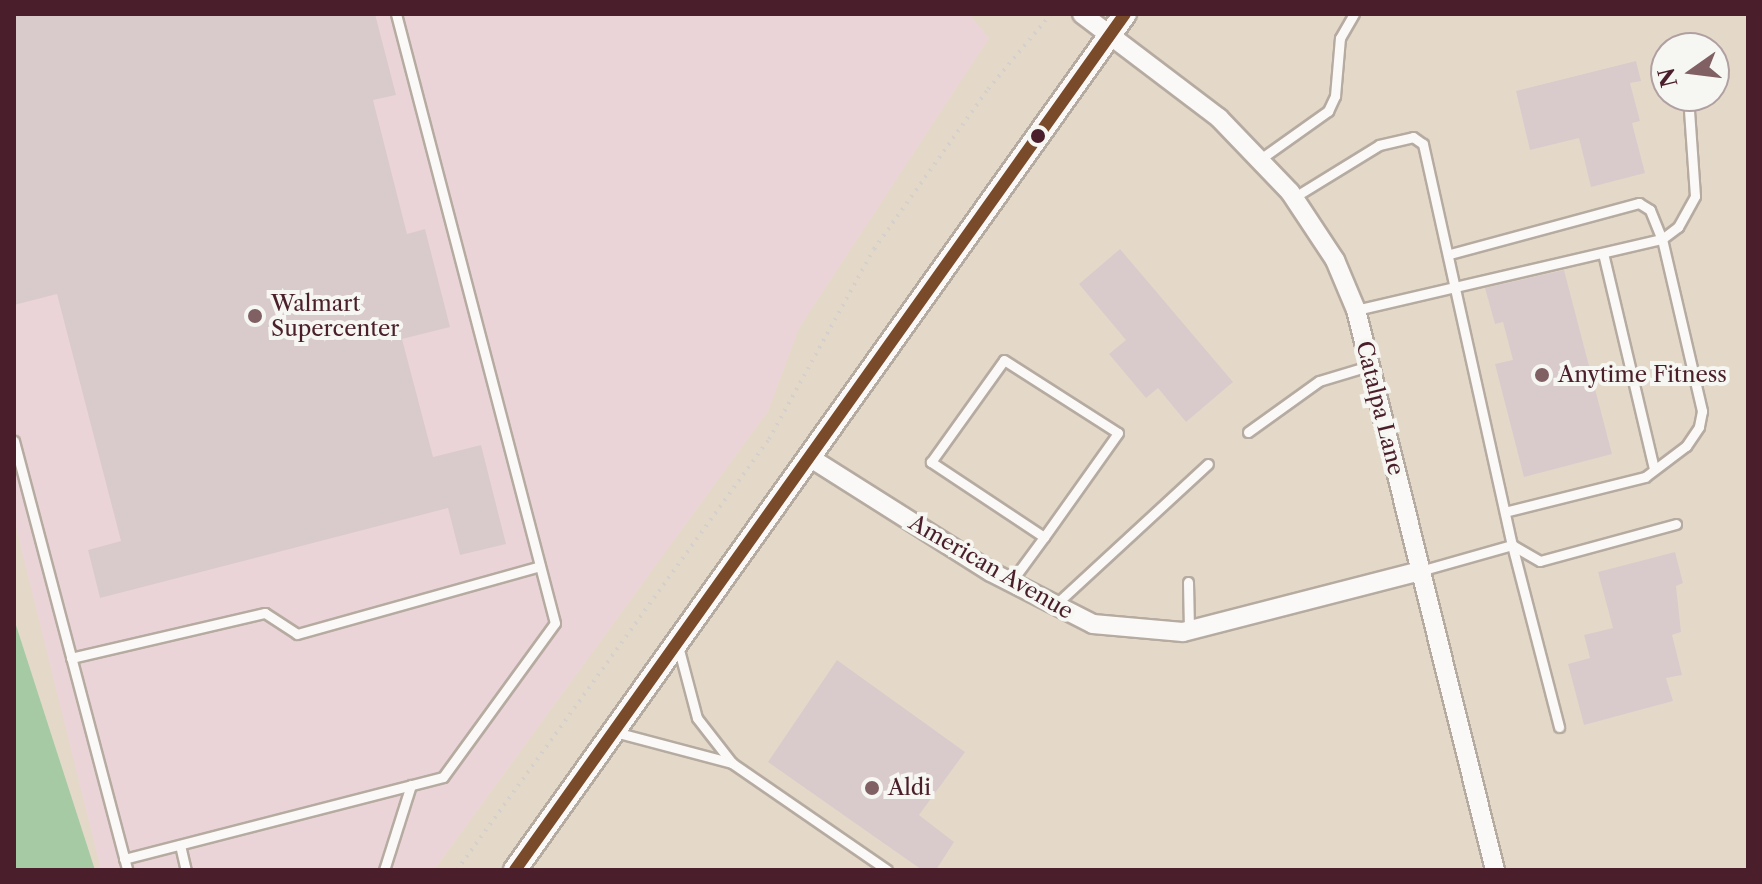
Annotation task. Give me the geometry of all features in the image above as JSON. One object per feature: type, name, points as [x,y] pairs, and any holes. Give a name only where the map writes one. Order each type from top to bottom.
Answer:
[{"type":"street","name":"Catalpa Lane","points":[[1082,14],[1108,37],[1219,118],[1293,198],[1335,260],[1356,310],[1495,870]]},
{"type":"street","points":[[515,870],[1125,14]]},
{"type":"street","name":"American Avenue","points":[[809,457],[1011,582],[1093,624],[1189,630],[1420,571]]},
{"type":"lane","points":[[124,859],[443,777],[555,623],[396,14]]},
{"type":"lane","points":[[1259,160],[1328,111],[1335,96],[1340,38],[1354,14]]},
{"type":"lane","points":[[1356,310],[1662,239],[1678,227],[1695,196],[1689,112]]},
{"type":"lane","points":[[1293,198],[1379,145],[1413,137],[1423,144],[1450,254],[1512,545],[1559,727]]},
{"type":"lane","points":[[1450,254],[1639,203],[1650,210],[1662,239],[1702,411],[1686,446],[1645,477],[1505,512]]},
{"type":"lane","points":[[1603,253],[1654,468]]},
{"type":"lane","points":[[1011,582],[1044,537],[1118,433],[1004,360],[931,462],[1044,537]]},
{"type":"lane","points":[[1248,432],[1319,381],[1369,366]]},
{"type":"lane","points":[[14,441],[127,870]]},
{"type":"lane","points":[[1055,605],[1208,464]]},
{"type":"lane","points":[[1420,571],[1512,545],[1540,561],[1676,524]]},
{"type":"lane","points":[[71,658],[265,613],[297,634],[540,566]]},
{"type":"lane","points":[[1188,582],[1189,630]]},
{"type":"lane","points":[[677,643],[697,718],[732,763],[887,870]]},
{"type":"lane","points":[[613,732],[732,763]]},
{"type":"lane","points":[[384,870],[411,785]]},
{"type":"lane","points":[[180,845],[186,870]]},
{"type":"path","points":[[457,870],[769,439],[874,249],[988,89],[1051,14]]},
{"type":"shaded area","points":[[14,14],[969,14],[989,38],[799,328],[768,411],[434,870],[101,870],[14,519]]},
{"type":"green space","points":[[14,619],[95,870],[14,870]]},
{"type":"building","name":"Walmart Supercenter","points":[[14,14],[375,14],[396,95],[373,100],[407,234],[425,229],[450,327],[402,339],[433,457],[481,445],[506,544],[460,555],[448,508],[100,598],[88,550],[121,541],[57,294],[14,305]]},
{"type":"building","points":[[1636,61],[1641,81],[1630,83],[1640,121],[1632,123],[1645,173],[1591,187],[1579,138],[1530,150],[1516,91]]},
{"type":"building","points":[[1120,249],[1233,382],[1186,422],[1158,388],[1146,398],[1109,354],[1126,340],[1079,284]]},
{"type":"building","points":[[1564,270],[1612,454],[1524,477],[1495,364],[1513,360],[1503,322],[1495,324],[1485,288]]},
{"type":"building","points":[[1675,552],[1683,583],[1676,586],[1681,632],[1672,635],[1682,675],[1666,678],[1673,701],[1584,725],[1568,664],[1590,658],[1584,635],[1613,628],[1598,572]]},
{"type":"building","name":"Aldi","points":[[837,660],[965,752],[919,815],[954,842],[936,870],[922,870],[768,762]]},
{"type":"transit line","points":[[515,870],[1125,14]]},
{"type":"place","name":"Walmart Supercenter","points":[[255,316]]},
{"type":"place","name":"Anytime Fitness","points":[[1542,375]]},
{"type":"place","name":"Aldi","points":[[872,788]]}]
